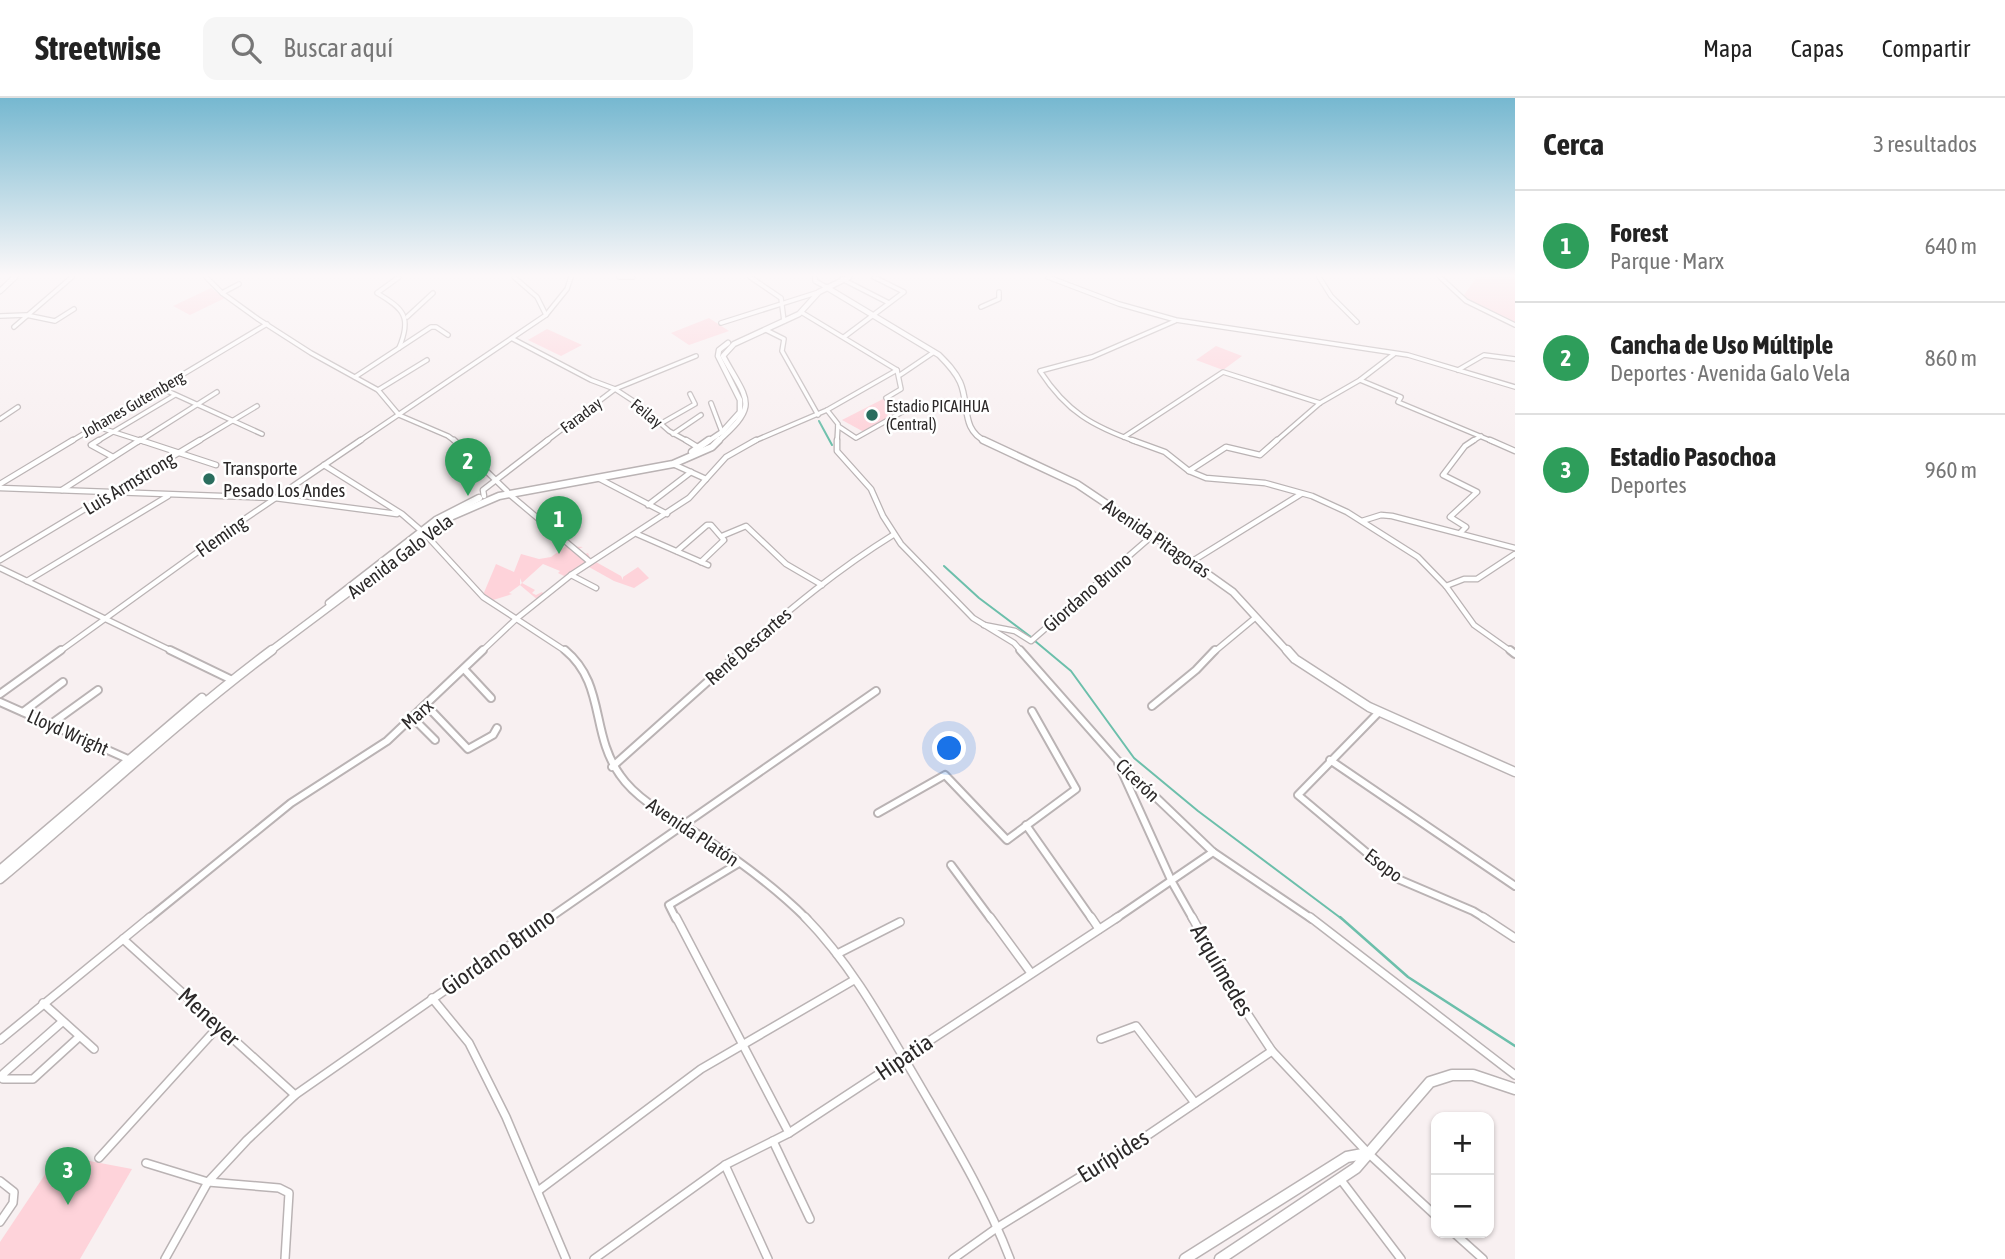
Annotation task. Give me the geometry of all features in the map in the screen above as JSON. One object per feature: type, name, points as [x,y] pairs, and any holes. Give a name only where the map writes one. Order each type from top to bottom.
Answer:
[{"type":"main road","name":"Avenida Galo Vela","points":[[598,477],[702,450],[722,432],[739,414],[741,404],[718,356],[719,351],[733,341],[758,331]]},
{"type":"main road","name":"Avenida Galo Vela","points":[[0,879],[230,679],[451,510],[484,496],[673,464],[702,450],[741,421],[747,410],[746,399],[723,356],[725,351],[763,331]]},
{"type":"main road","name":"Avenida Pitagoras","points":[[901,331],[934,352],[954,370],[962,385],[968,425],[973,434],[1027,463],[1077,484],[1191,562],[1233,592],[1295,659],[1379,712],[1515,772]]},
{"type":"main road","name":"Avenida Galo Vela","points":[[423,533],[464,510],[508,492]]},
{"type":"main road","name":"Avenida Galo Vela","points":[[0,870],[31,851]]},
{"type":"main road","points":[[1220,1259],[1356,1168],[1420,1091],[1446,1074],[1479,1075],[1515,1089]]},
{"type":"main road","points":[[1185,1259],[1347,1157],[1368,1153]]},
{"type":"street","name":"Johanes Gutemberg","points":[[0,486],[255,331]]},
{"type":"street","points":[[278,331],[378,390],[399,415],[448,436],[463,447],[508,492],[590,562]]},
{"type":"street","points":[[399,348],[403,331]]},
{"type":"street","points":[[355,377],[425,331]]},
{"type":"street","points":[[440,331],[448,335]]},
{"type":"street","name":"Fleming","points":[[0,694],[275,498],[524,331]]},
{"type":"street","points":[[768,331],[784,339],[782,351],[790,363],[804,399],[818,415]]},
{"type":"street","points":[[827,410],[837,424],[856,438],[904,411],[887,399],[901,389],[897,370],[834,331]]},
{"type":"street","points":[[844,337],[852,331]]},
{"type":"street","points":[[1151,331],[1092,357],[1040,371],[1053,391],[1082,419],[1165,452],[1189,471],[1206,478],[1265,483],[1302,493],[1362,521],[1418,557],[1446,586],[1475,625],[1515,654]]},
{"type":"street","points":[[1259,331],[1349,348],[1408,355],[1515,387]]},
{"type":"street","name":"Feilay","points":[[513,339],[615,390],[641,406],[673,434],[702,450]]},
{"type":"street","points":[[900,375],[934,352]]},
{"type":"street","points":[[1189,471],[1226,447],[1260,455],[1320,403],[1360,380],[1394,354]]},
{"type":"street","points":[[1458,370],[1483,355],[1515,359]]},
{"type":"street","name":"Faraday","points":[[484,496],[483,490],[615,390],[696,356]]},
{"type":"street","points":[[378,390],[427,360]]},
{"type":"street","name":"Marx","points":[[0,1040],[291,803],[387,741],[427,706],[516,618],[571,575],[689,498],[726,457],[743,446],[818,415],[897,370]]},
{"type":"street","points":[[1124,437],[1223,372],[1320,403]]},
{"type":"street","points":[[1360,380],[1401,397],[1398,402],[1515,451]]},
{"type":"street","points":[[161,388],[262,435]]},
{"type":"street","points":[[62,490],[218,392]]},
{"type":"street","points":[[660,424],[695,404],[690,394]]},
{"type":"street","points":[[113,457],[90,447],[175,395]]},
{"type":"street","points":[[711,403],[722,432]]},
{"type":"street","name":"Luis Armstrong","points":[[0,559],[257,406]]},
{"type":"street","points":[[0,419],[18,407]]},
{"type":"street","points":[[673,434],[701,415]]},
{"type":"street","name":"Cicerón","points":[[837,424],[837,451],[871,489],[893,535],[981,624],[1014,643],[1027,656],[1117,760],[1213,852],[1303,912],[1515,1075]]},
{"type":"street","points":[[95,426],[216,466]]},
{"type":"street","points":[[1461,531],[1466,526],[1450,517],[1477,492],[1443,475],[1465,446],[1481,436]]},
{"type":"street","points":[[673,464],[706,479]]},
{"type":"street","name":"Avenida Platón","points":[[324,465],[366,489],[423,533],[484,598],[573,657],[587,673],[605,753],[626,784],[790,902],[837,954],[903,1057],[998,1227],[1010,1259]]},
{"type":"street","points":[[648,505],[691,472]]},
{"type":"street","points":[[598,477],[667,514]]},
{"type":"street","points":[[0,486],[275,498],[400,515]]},
{"type":"street","points":[[1191,562],[1302,493]]},
{"type":"street","points":[[27,581],[170,495]]},
{"type":"street","points":[[1362,521],[1386,515],[1461,531],[1515,552]]},
{"type":"street","points":[[677,551],[707,525],[712,525],[724,540],[701,562]]},
{"type":"street","points":[[722,536],[745,525],[786,564],[822,585]]},
{"type":"street","points":[[637,534],[708,565]]},
{"type":"street","name":"René Descartes","points":[[612,767],[760,633],[859,556],[893,535]]},
{"type":"street","name":"Giordano Bruno","points":[[981,624],[1015,631],[1034,639],[1153,536]]},
{"type":"street","points":[[1446,586],[1464,579],[1477,579],[1515,552]]},
{"type":"street","points":[[0,568],[230,679]]},
{"type":"street","points":[[571,575],[596,588]]},
{"type":"street","points":[[1152,706],[1196,670],[1226,639],[1256,617]]},
{"type":"street","points":[[464,669],[491,698]]},
{"type":"street","points":[[23,712],[63,682]]},
{"type":"street","points":[[51,724],[98,690]]},
{"type":"street","name":"Giordano Bruno","points":[[165,1259],[208,1182],[295,1094],[876,691]]},
{"type":"street","name":"Lloyd Wright","points":[[0,702],[133,761]]},
{"type":"street","points":[[427,706],[468,749],[493,735],[497,728]]},
{"type":"street","points":[[878,813],[945,775],[1007,840],[1076,789],[1041,732],[1041,725],[1032,710]]},
{"type":"street","points":[[1379,712],[1330,760],[1515,886]]},
{"type":"street","points":[[413,718],[435,740]]},
{"type":"street","name":"Arquímedes","points":[[1117,760],[1172,882],[1237,999],[1272,1051],[1368,1153]]},
{"type":"street","name":"Esopo","points":[[1330,760],[1300,790],[1300,797],[1398,879],[1474,911],[1515,938]]},
{"type":"street","points":[[1027,825],[1099,929]]},
{"type":"street","name":"Hipatia","points":[[594,1259],[725,1165],[789,1133],[1172,882],[1213,852]]},
{"type":"street","points":[[739,863],[669,905],[789,1133]]},
{"type":"street","points":[[951,864],[1031,973]]},
{"type":"street","points":[[837,954],[900,922]]},
{"type":"street","name":"Meneyer","points":[[123,939],[179,988],[217,1028],[295,1094]]},
{"type":"street","points":[[538,1191],[701,1069],[854,980]]},
{"type":"street","points":[[432,998],[469,1043],[506,1117],[566,1259]]},
{"type":"street","points":[[43,1003],[94,1049]]},
{"type":"street","points":[[62,1022],[3,1074],[3,1079],[33,1079],[79,1037]]},
{"type":"street","points":[[1101,1039],[1136,1026],[1195,1103]]},
{"type":"street","points":[[99,1158],[217,1028]]},
{"type":"street","name":"Eurípides","points":[[953,1259],[998,1227],[1195,1103],[1272,1051]]},
{"type":"street","points":[[772,1141],[810,1219]]},
{"type":"street","points":[[1368,1153],[1431,1211]]},
{"type":"street","points":[[146,1163],[208,1182],[279,1188],[289,1193],[285,1259]]},
{"type":"street","points":[[725,1165],[768,1259]]},
{"type":"street","points":[[1340,1180],[1401,1259]]},
{"type":"street","points":[[0,1181],[14,1192],[13,1203],[0,1222]]},
{"type":"street","points":[[1460,1238],[1483,1259]]},
{"type":"shaded area","points":[[543,331],[552,331],[582,345],[561,356],[528,340]]},
{"type":"shaded area","points":[[676,331],[728,331],[689,345],[671,333]]},
{"type":"shaded area","points":[[1216,346],[1242,356],[1223,370],[1196,360]]},
{"type":"shaded area","name":"Estadio PICAIHUA (Central)","points":[[883,399],[903,411],[864,432],[842,420]]},
{"type":"shaded area","points":[[566,546],[583,547],[576,550],[582,555],[588,553],[590,558],[597,557],[568,578],[558,573],[560,571],[543,564],[522,583],[520,578],[520,585],[509,593],[512,594],[490,601],[483,595],[496,564],[514,572],[521,554],[539,559],[551,557]]},
{"type":"shaded area","points":[[596,562],[621,576],[623,580],[623,577],[638,567],[649,578],[634,588],[614,581],[589,567]]},
{"type":"shaded area","points":[[522,583],[535,590],[532,593],[536,595],[542,592],[545,595],[539,601],[520,585]]},
{"type":"shaded area","points":[[58,1155],[132,1169],[80,1259],[0,1259],[0,1242]]},
{"type":"waterway","points":[[819,421],[832,445]]},
{"type":"waterway","points":[[944,566],[979,598],[1031,637]]},
{"type":"waterway","points":[[1035,641],[1071,671],[1134,758],[1198,811],[1342,919]]},
{"type":"waterway","points":[[1340,917],[1408,977],[1515,1046]]},
{"type":"place","name":"Estadio PICAIHUA (Central)","points":[[872,415]]},
{"type":"place","name":"Transporte Pesado Los Andes","points":[[209,479]]},
{"type":"place","name":"Cancha de Uso Múltiple","points":[[468,496]]},
{"type":"place","name":"Forest","points":[[559,554]]},
{"type":"place","name":"Estadio Pasochoa","points":[[68,1205]]}]
